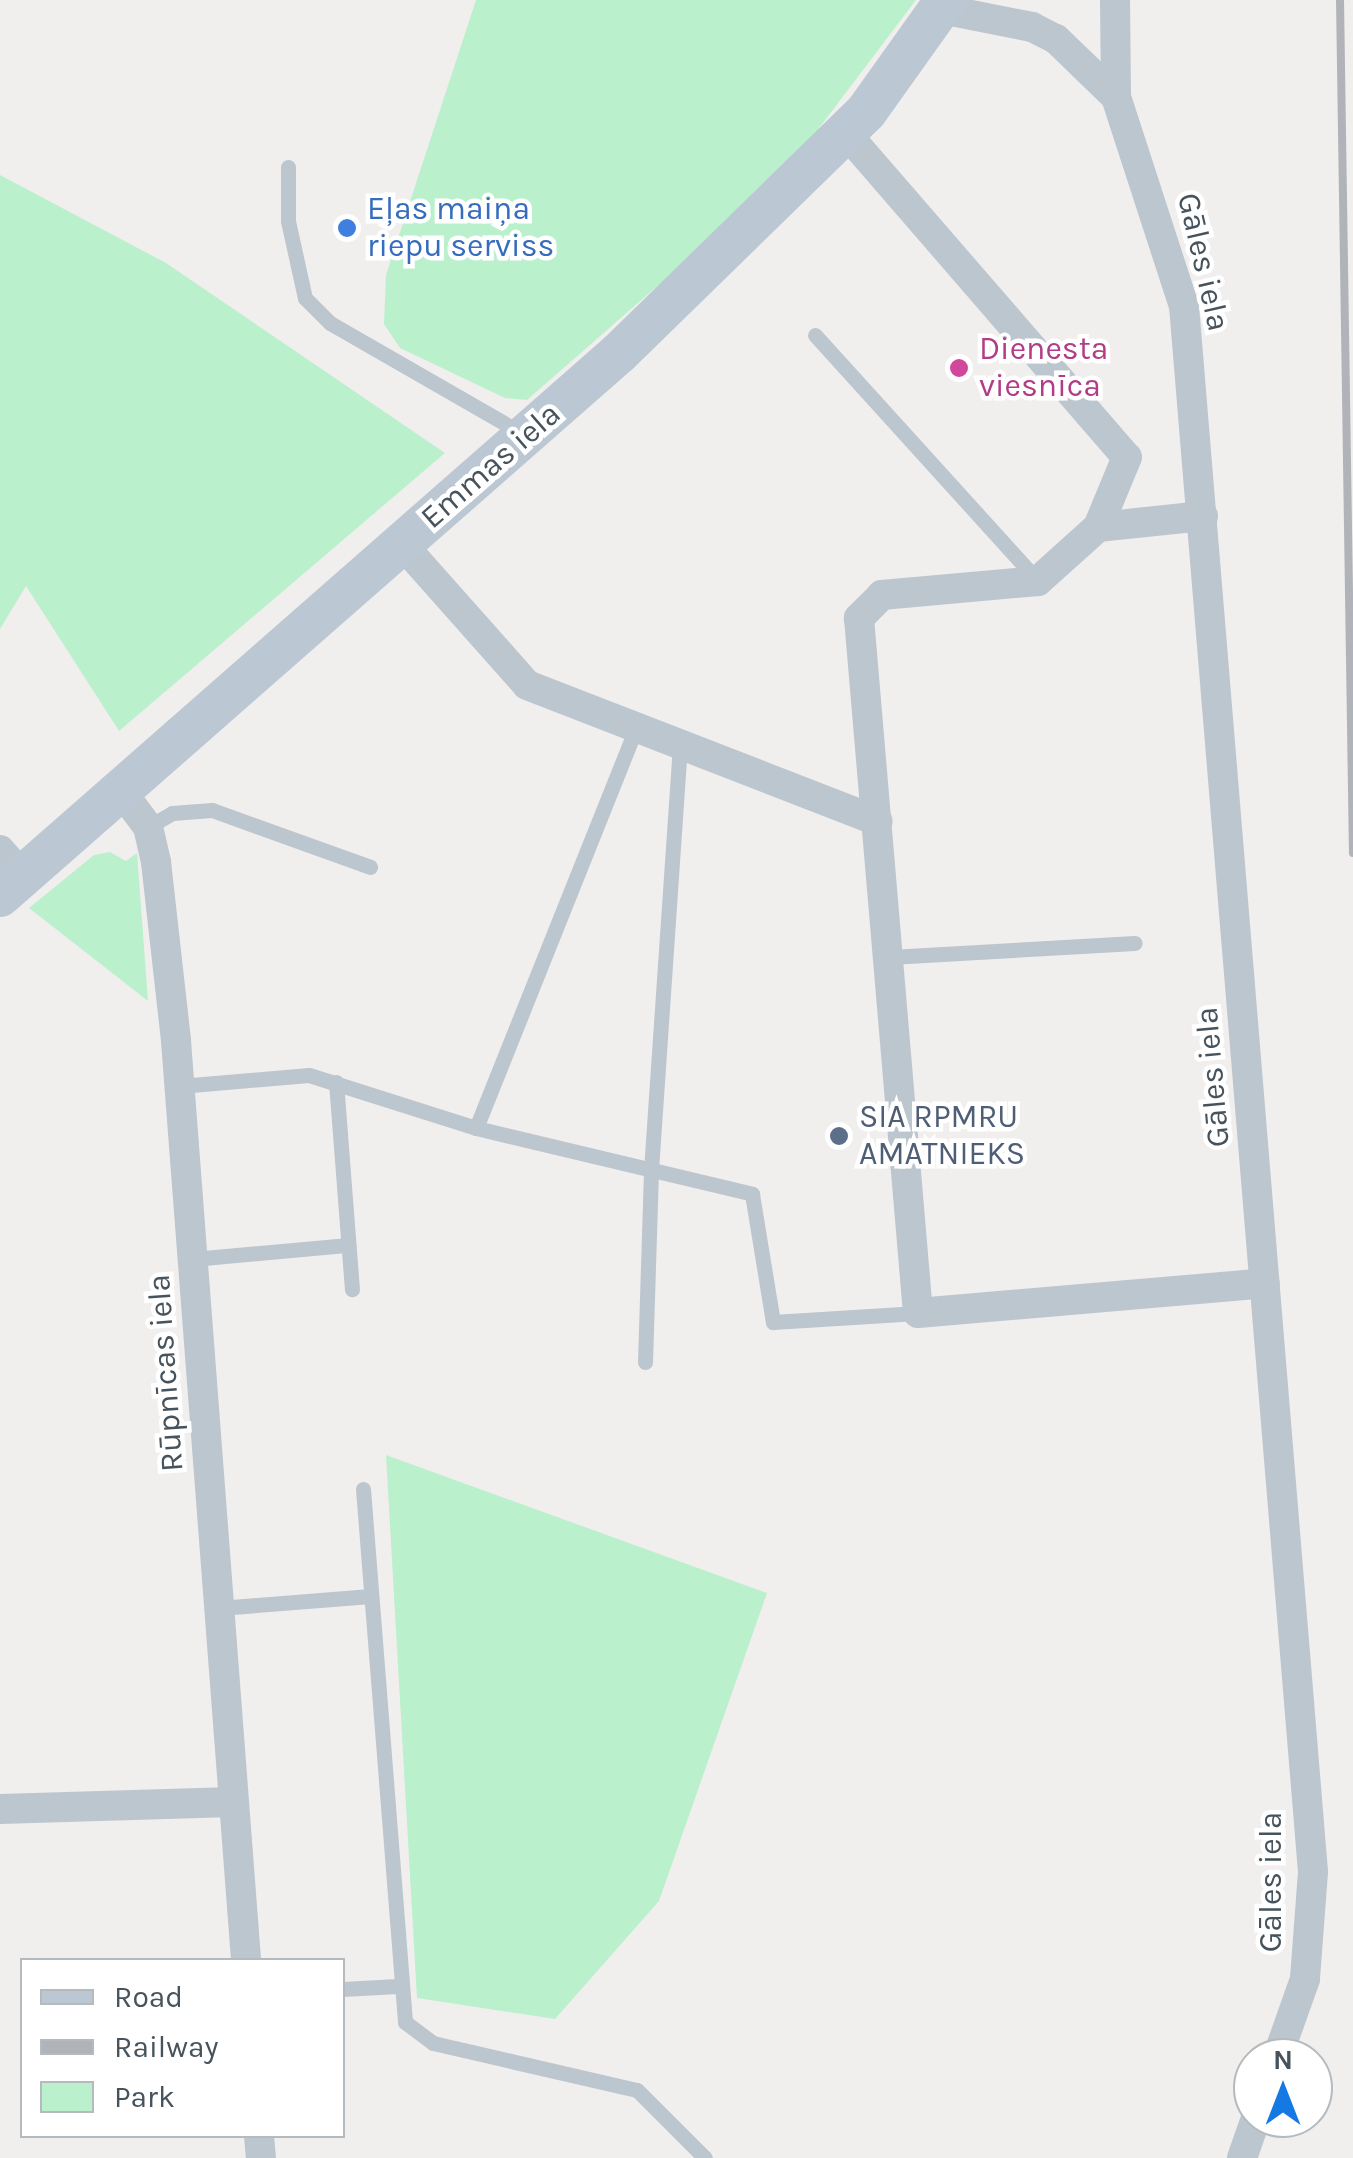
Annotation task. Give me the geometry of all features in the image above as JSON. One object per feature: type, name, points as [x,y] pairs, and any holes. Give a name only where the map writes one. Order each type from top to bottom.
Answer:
[{"type":"main road","name":"Emmas iela","points":[[8,874],[121,791],[527,436],[846,132],[887,88],[944,4]]},
{"type":"street","name":"Gāles iela","points":[[1115,0],[1116,97],[1184,306],[1203,516],[1313,1872],[1305,1979],[1284,2038]]},
{"type":"street","name":"Gāles iela","points":[[944,4],[1032,27],[1056,39],[1116,97]]},
{"type":"street","points":[[846,132],[1127,457],[1098,527],[1038,581],[882,595],[859,618],[918,1313],[1264,1283]]},
{"type":"street","points":[[1098,527],[1203,516]]},
{"type":"street","points":[[402,544],[527,685],[878,821]]},
{"type":"street","name":"Rūpnīcas iela","points":[[121,791],[148,827],[180,1086],[246,1958]]},
{"type":"street","points":[[0,1810],[232,1802]]},
{"type":"lane","points":[[288,166],[288,220],[305,298],[330,322],[527,436]]},
{"type":"lane","points":[[815,334],[1038,581]]},
{"type":"lane","points":[[476,1128],[637,725]]},
{"type":"lane","points":[[645,1362],[651,1170],[680,742]]},
{"type":"lane","points":[[148,827],[172,813],[212,810],[370,868]]},
{"type":"lane","points":[[890,957],[1135,943]]},
{"type":"lane","points":[[180,1086],[309,1075],[476,1128],[752,1194],[773,1322],[918,1313]]},
{"type":"lane","points":[[336,1082],[352,1289]]},
{"type":"lane","points":[[193,1259],[348,1246]]},
{"type":"lane","points":[[364,1489],[398,1986],[405,2022],[433,2044],[637,2090],[674,2120],[705,2158]]},
{"type":"lane","points":[[219,1608],[371,1596]]},
{"type":"lane","points":[[345,1989],[398,1986]]},
{"type":"green space","points":[[476,0],[916,0],[782,177],[527,400],[505,398],[400,348],[384,324],[386,275]]},
{"type":"green space","points":[[0,175],[166,263],[445,453],[119,731],[26,586],[0,629]]},
{"type":"green space","points":[[110,852],[126,861],[137,853],[148,1001],[29,908],[94,855]]},
{"type":"green space","points":[[386,1455],[767,1593],[659,1901],[555,2019],[417,1998]]},
{"type":"railway","points":[[1340,0],[1353,853]]},
{"type":"place","name":"Eļas maiņa riepu serviss","points":[[347,228]]},
{"type":"place","name":"Dienesta viesnīca","points":[[959,368]]},
{"type":"place","name":"SIA RPMRU AMATNIEKS","points":[[839,1136]]}]
